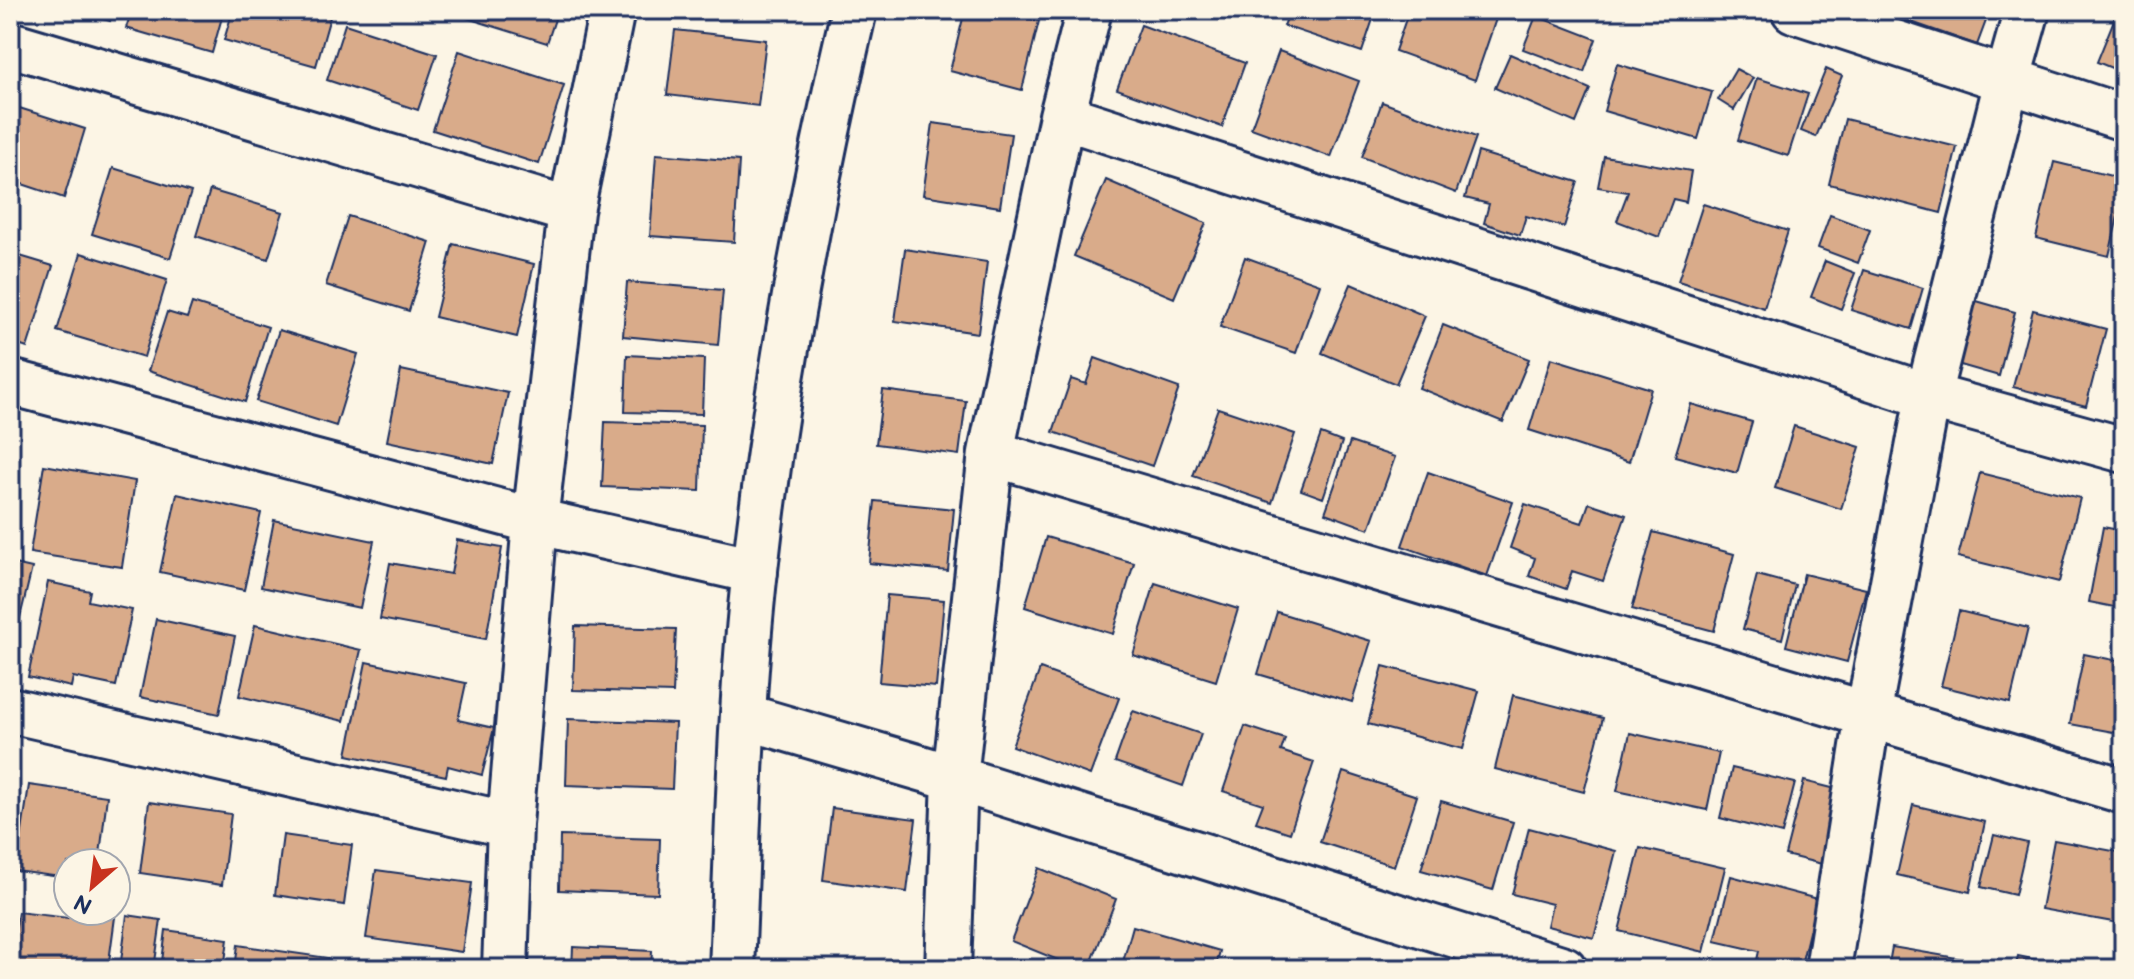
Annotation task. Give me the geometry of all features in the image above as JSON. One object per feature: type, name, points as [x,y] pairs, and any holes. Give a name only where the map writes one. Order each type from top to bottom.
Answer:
[{"type":"street","points":[[505,969],[510,825],[535,521],[571,211],[612,10]]},
{"type":"street","points":[[732,969],[743,716],[755,571],[790,320],[854,10]]},
{"type":"street","points":[[948,969],[955,778],[991,453],[1062,116],[1089,10]]},
{"type":"street","points":[[1794,10],[2124,118]]},
{"type":"street","points":[[1828,969],[1868,715],[1928,396],[2027,10]]},
{"type":"street","points":[[10,44],[571,211]]},
{"type":"street","points":[[1062,116],[1928,396],[2124,450]]},
{"type":"street","points":[[10,382],[535,521],[755,571]]},
{"type":"street","points":[[991,453],[2124,791]]},
{"type":"street","points":[[10,710],[510,825]]},
{"type":"street","points":[[743,716],[955,778],[1564,969]]},
{"type":"building","points":[[72,10],[113,10],[110,21]]},
{"type":"building","points":[[132,10],[224,10],[212,53],[126,28]]},
{"type":"building","points":[[233,10],[332,10],[316,66],[224,40]]},
{"type":"building","points":[[469,10],[558,10],[547,43],[467,18]]},
{"type":"building","points":[[965,10],[997,10],[1039,21],[1022,90],[950,71]]},
{"type":"building","points":[[1290,10],[1376,10],[1362,52],[1284,26]]},
{"type":"building","points":[[1409,10],[1499,10],[1475,80],[1395,51]]},
{"type":"building","points":[[1900,10],[1990,10],[1977,45],[1897,17]]},
{"type":"building","points":[[2118,10],[2124,10],[2124,73],[2097,62]]},
{"type":"building","points":[[1536,16],[1596,39],[1584,72],[1523,49]]},
{"type":"building","points":[[345,24],[437,54],[418,110],[327,80]]},
{"type":"building","points":[[1141,25],[1245,63],[1222,127],[1117,89]]},
{"type":"building","points":[[675,30],[766,40],[758,106],[667,95]]},
{"type":"building","points":[[459,51],[564,85],[539,164],[433,130]]},
{"type":"building","points":[[1279,51],[1359,81],[1331,157],[1251,128]]},
{"type":"building","points":[[1510,54],[1590,89],[1576,123],[1495,88]]},
{"type":"building","points":[[1617,64],[1712,92],[1698,139],[1604,111]]},
{"type":"building","points":[[1736,69],[1753,78],[1734,110],[1718,100]]},
{"type":"building","points":[[1826,69],[1842,76],[1816,137],[1801,131]]},
{"type":"building","points":[[1757,78],[1808,94],[1788,156],[1738,140]]},
{"type":"building","points":[[1382,102],[1476,137],[1456,193],[1362,157]]},
{"type":"building","points":[[10,105],[85,129],[64,198],[10,180]]},
{"type":"building","points":[[1845,119],[1957,147],[1941,213],[1829,184]]},
{"type":"building","points":[[933,123],[1011,134],[1000,207],[923,195]]},
{"type":"building","points":[[1478,152],[1578,182],[1564,227],[1526,216],[1520,235],[1484,223],[1489,204],[1465,198]]},
{"type":"building","points":[[656,154],[739,161],[734,242],[650,236]]},
{"type":"building","points":[[1604,156],[1691,171],[1686,202],[1673,199],[1659,237],[1617,221],[1628,192],[1598,187]]},
{"type":"building","points":[[2054,162],[2124,179],[2109,256],[2036,238]]},
{"type":"building","points":[[113,168],[191,192],[170,258],[92,234]]},
{"type":"building","points":[[1106,180],[1206,223],[1174,298],[1074,256]]},
{"type":"building","points":[[210,190],[283,212],[268,259],[196,236]]},
{"type":"building","points":[[1703,204],[1788,231],[1764,308],[1678,281]]},
{"type":"building","points":[[1830,215],[1870,230],[1858,263],[1818,248]]},
{"type":"building","points":[[348,216],[430,242],[409,311],[326,285]]},
{"type":"building","points":[[453,244],[534,264],[517,337],[435,317]]},
{"type":"building","points":[[905,249],[987,262],[978,333],[895,321]]},
{"type":"building","points":[[10,253],[53,266],[27,348],[10,342]]},
{"type":"building","points":[[81,253],[167,280],[144,357],[57,331]]},
{"type":"building","points":[[1245,257],[1320,284],[1296,353],[1220,327]]},
{"type":"building","points":[[1825,261],[1855,273],[1841,309],[1811,297]]},
{"type":"building","points":[[1864,270],[1923,288],[1911,329],[1851,310]]},
{"type":"building","points":[[627,282],[723,290],[718,345],[623,336]]},
{"type":"building","points":[[1351,284],[1425,316],[1396,384],[1322,353]]},
{"type":"building","points":[[1973,300],[2015,312],[1999,376],[1957,364]]},
{"type":"building","points":[[192,303],[268,327],[245,402],[148,371],[167,312],[187,318]]},
{"type":"building","points":[[2033,310],[2106,329],[2086,406],[2013,387]]},
{"type":"building","points":[[1443,325],[1529,359],[1503,422],[1419,388]]},
{"type":"building","points":[[279,330],[358,354],[336,426],[256,401]]},
{"type":"building","points":[[627,355],[704,359],[702,414],[625,412]]},
{"type":"building","points":[[1095,358],[1179,388],[1152,466],[1053,432],[1071,379],[1086,384]]},
{"type":"building","points":[[1551,358],[1651,389],[1629,462],[1529,430]]},
{"type":"building","points":[[401,370],[508,393],[493,464],[387,441]]},
{"type":"building","points":[[883,390],[966,401],[959,455],[876,444]]},
{"type":"building","points":[[1691,404],[1752,422],[1737,473],[1675,456]]},
{"type":"building","points":[[1218,408],[1295,434],[1272,503],[1193,476]]},
{"type":"building","points":[[605,422],[702,425],[700,491],[602,487]]},
{"type":"building","points":[[1794,426],[1860,447],[1841,509],[1775,488]]},
{"type":"building","points":[[1321,434],[1342,442],[1323,498],[1301,490]]},
{"type":"building","points":[[1350,442],[1395,457],[1369,529],[1325,513]]},
{"type":"building","points":[[10,456],[18,458],[10,492]]},
{"type":"building","points":[[44,465],[135,481],[122,567],[30,553]]},
{"type":"building","points":[[1428,472],[1513,502],[1487,576],[1402,546]]},
{"type":"building","points":[[1980,473],[2080,498],[2059,582],[1958,557]]},
{"type":"building","points":[[177,494],[261,513],[244,590],[160,572]]},
{"type":"building","points":[[875,501],[954,509],[948,571],[869,563]]},
{"type":"building","points":[[1589,503],[1626,515],[1603,581],[1572,571],[1566,589],[1529,576],[1535,558],[1510,548],[1525,504],[1582,523]]},
{"type":"building","points":[[274,520],[374,541],[360,608],[261,587]]},
{"type":"building","points":[[2103,527],[2124,531],[2124,609],[2089,602]]},
{"type":"building","points":[[1653,532],[1734,554],[1714,631],[1632,609]]},
{"type":"building","points":[[1046,537],[1134,563],[1113,634],[1025,607]]},
{"type":"building","points":[[457,540],[502,548],[486,639],[380,619],[390,563],[451,574]]},
{"type":"building","points":[[10,563],[32,568],[10,659]]},
{"type":"building","points":[[1804,574],[1866,589],[1847,662],[1786,646]]},
{"type":"building","points":[[1757,575],[1795,585],[1782,639],[1743,629]]},
{"type":"building","points":[[48,582],[90,591],[88,601],[132,610],[116,686],[73,677],[71,687],[28,677]]},
{"type":"building","points":[[1155,583],[1238,609],[1216,681],[1133,655]]},
{"type":"building","points":[[887,595],[944,600],[936,687],[879,682]]},
{"type":"building","points":[[1959,611],[2028,628],[2010,703],[1941,686]]},
{"type":"building","points":[[1277,612],[1371,641],[1352,702],[1258,674]]},
{"type":"building","points":[[156,619],[235,636],[219,714],[140,697]]},
{"type":"building","points":[[255,625],[361,650],[344,721],[239,696]]},
{"type":"building","points":[[575,626],[676,629],[673,693],[573,690]]},
{"type":"building","points":[[2084,654],[2124,662],[2124,734],[2070,724]]},
{"type":"building","points":[[366,662],[466,683],[458,720],[494,728],[482,775],[448,766],[446,776],[347,755]]},
{"type":"building","points":[[1383,666],[1479,691],[1463,749],[1368,724]]},
{"type":"building","points":[[1040,669],[1119,698],[1090,775],[1012,746]]},
{"type":"building","points":[[1513,695],[1603,718],[1584,792],[1495,769]]},
{"type":"building","points":[[1133,711],[1201,734],[1183,786],[1115,762]]},
{"type":"building","points":[[568,719],[675,723],[672,789],[566,785]]},
{"type":"building","points":[[1245,726],[1285,739],[1281,751],[1314,762],[1290,833],[1256,822],[1263,804],[1223,791]]},
{"type":"building","points":[[1630,733],[1719,753],[1707,810],[1617,791]]},
{"type":"building","points":[[1732,768],[1795,783],[1782,834],[1720,818]]},
{"type":"building","points":[[1343,772],[1417,796],[1394,866],[1320,842]]},
{"type":"building","points":[[1804,781],[1844,791],[1826,865],[1785,855]]},
{"type":"building","points":[[29,785],[107,796],[101,847],[52,847],[52,876],[16,871]]},
{"type":"building","points":[[1441,801],[1513,822],[1493,890],[1421,870]]},
{"type":"building","points":[[149,802],[231,814],[222,885],[140,873]]},
{"type":"building","points":[[1913,805],[1985,822],[1970,892],[1897,875]]},
{"type":"building","points":[[832,808],[916,819],[907,892],[823,880]]},
{"type":"building","points":[[1529,828],[1616,851],[1594,938],[1547,926],[1552,904],[1512,894]]},
{"type":"building","points":[[283,835],[352,845],[344,905],[275,895]]},
{"type":"building","points":[[1994,835],[2027,843],[2015,895],[1981,887]]},
{"type":"building","points":[[560,836],[660,839],[658,894],[559,890]]},
{"type":"building","points":[[2054,840],[2124,853],[2124,924],[2041,909]]},
{"type":"building","points":[[1640,848],[1725,868],[1704,952],[1619,931]]},
{"type":"building","points":[[1039,868],[1116,899],[1089,969],[1080,969],[1011,941]]},
{"type":"building","points":[[376,870],[472,883],[462,952],[366,938]]},
{"type":"building","points":[[1731,876],[1817,899],[1800,969],[1755,969],[1759,951],[1715,941]]},
{"type":"building","points":[[18,912],[52,916],[52,927],[114,927],[108,969],[11,969]]},
{"type":"building","points":[[132,916],[161,920],[154,969],[120,969],[125,927],[132,927]]},
{"type":"building","points":[[1133,926],[1220,951],[1215,969],[1121,969]]},
{"type":"building","points":[[166,930],[228,939],[224,969],[161,969]]},
{"type":"building","points":[[238,945],[328,958],[326,969],[235,969]]},
{"type":"building","points":[[573,947],[652,951],[651,969],[572,969]]},
{"type":"building","points":[[1892,947],[1969,960],[1968,969],[1888,969]]},
{"type":"building","points":[[2018,956],[2081,969],[2015,969]]},
{"type":"building","points":[[844,964],[919,966],[919,969],[844,969]]}]
